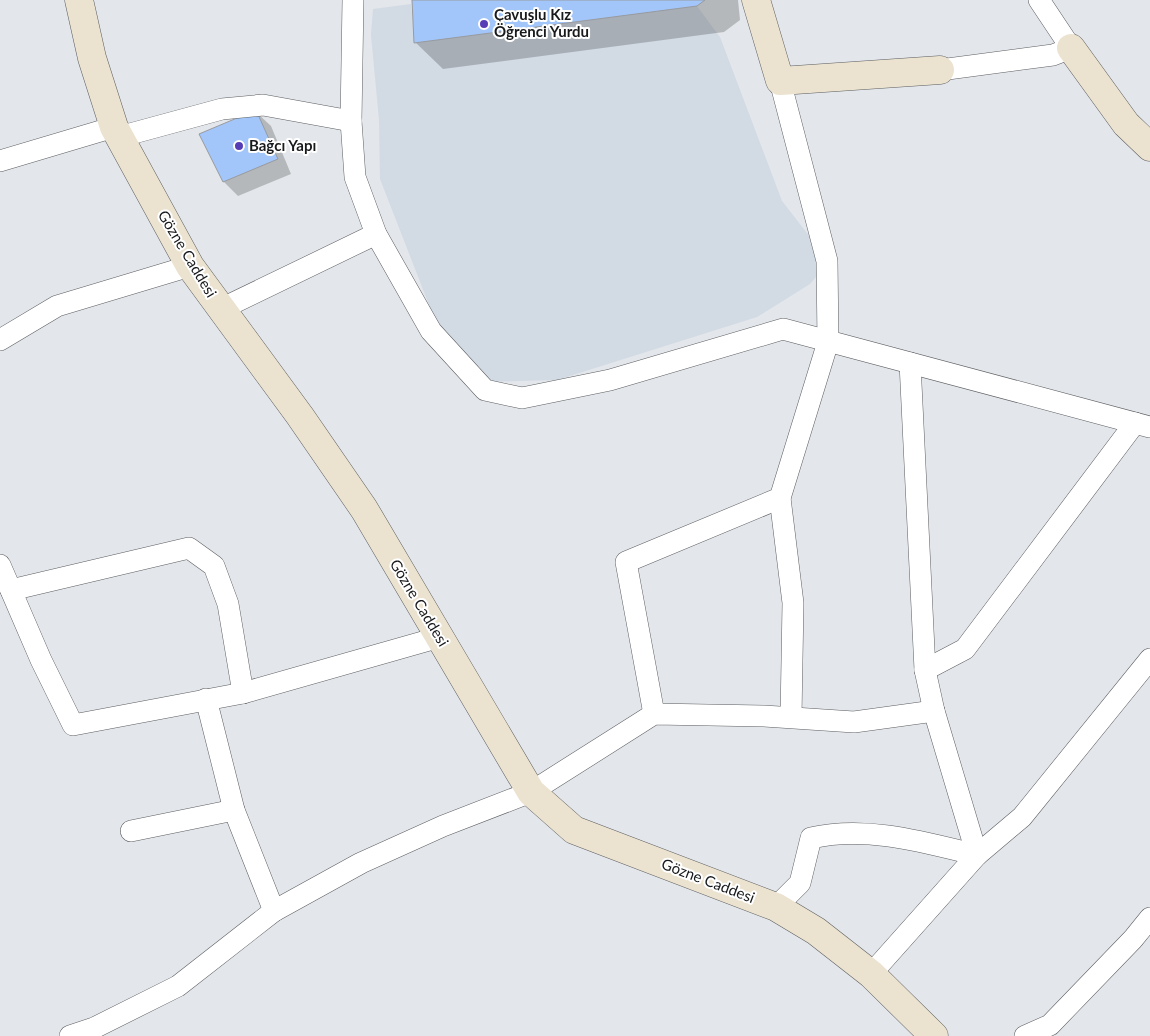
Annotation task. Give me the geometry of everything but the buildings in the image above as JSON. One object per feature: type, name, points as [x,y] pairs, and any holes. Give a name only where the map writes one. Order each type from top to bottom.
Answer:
[{"type":"street","name":"Gözne Caddesi","points":[[79,0],[92,58],[116,132],[190,266],[300,416],[364,509],[531,792],[574,830],[776,907],[816,931],[872,974],[934,1036]]},
{"type":"street","points":[[353,0],[351,121],[355,177],[376,234],[431,331],[485,390],[522,398],[610,380],[784,329],[1142,425],[965,649],[925,670]]},
{"type":"street","points":[[756,0],[780,82],[827,261],[828,342],[780,498],[793,603],[791,717]]},
{"type":"street","points":[[1047,3],[1072,48],[1126,124],[1150,147]]},
{"type":"street","points":[[780,82],[940,70],[1053,55],[1072,48]]},
{"type":"street","points":[[0,161],[116,132],[222,109],[263,105],[351,121]]},
{"type":"street","points":[[221,309],[376,234]]},
{"type":"street","points":[[0,340],[57,306],[190,266]]},
{"type":"street","points":[[910,363],[925,670],[934,711],[977,855]]},
{"type":"street","points":[[654,714],[626,562],[780,498]]},
{"type":"street","points":[[243,693],[228,604],[214,566],[189,548],[4,579],[73,725],[243,693],[440,637]]},
{"type":"street","points":[[872,974],[977,855],[1022,817],[1150,659]]},
{"type":"street","points":[[206,699],[234,810],[274,911]]},
{"type":"street","points":[[70,1036],[94,1028],[178,986],[274,911],[361,862],[443,826],[531,792],[654,714],[791,717],[854,722],[934,711]]},
{"type":"street","points":[[131,831],[234,810]]},
{"type":"street","points":[[776,907],[800,883],[811,838],[835,832],[908,838],[977,855]]},
{"type":"street","points":[[1025,1036],[1050,1025],[1134,939],[1150,918]]},
{"type":"shaded area","points":[[411,4],[415,43],[564,20],[697,6],[720,37],[782,201],[817,246],[820,272],[810,284],[757,317],[557,380],[478,382],[433,315],[380,179],[379,120],[371,35],[373,9]]},
{"type":"place","name":"Çavuşlu Kız Öğrenci Yurdu","points":[[484,24]]},
{"type":"place","name":"Bağcı Yapı","points":[[239,146]]}]
